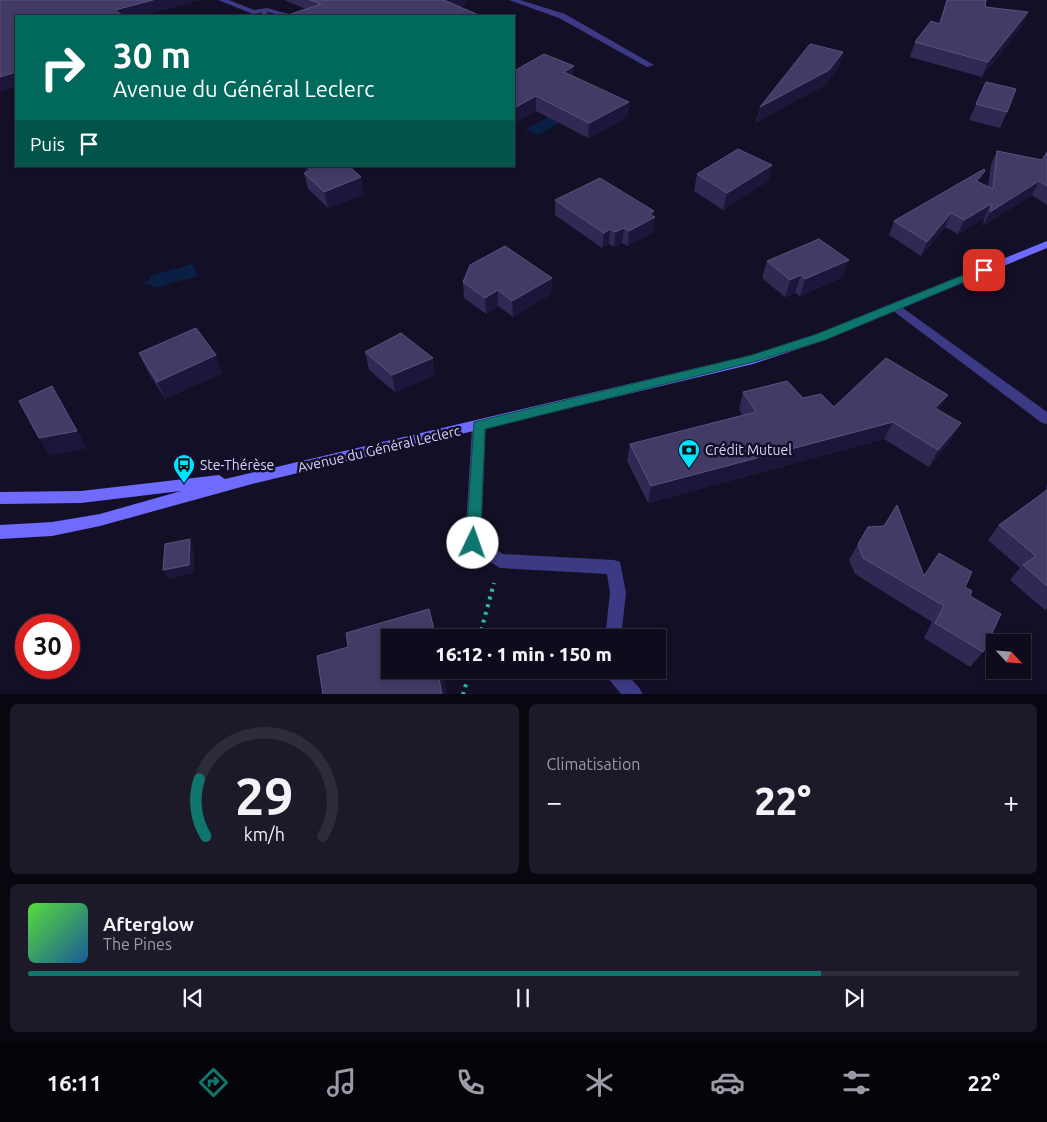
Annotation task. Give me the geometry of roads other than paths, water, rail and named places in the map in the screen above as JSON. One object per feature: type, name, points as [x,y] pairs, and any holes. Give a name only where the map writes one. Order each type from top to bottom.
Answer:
[{"type":"main road","name":"Avenue du Général Leclerc","points":[[0,532],[52,529],[100,520],[252,478],[479,426],[753,358],[821,337],[1047,244]]},
{"type":"main road","name":"Avenue du Général Leclerc","points":[[0,498],[81,497],[252,478]]},
{"type":"street","points":[[222,0],[253,12],[267,10],[288,15]]},
{"type":"street","points":[[513,0],[562,16],[650,65]]},
{"type":"street","points":[[896,307],[1047,419]]},
{"type":"street","points":[[479,426],[473,543],[500,560],[614,567],[618,593],[614,629]]},
{"type":"street","points":[[620,679],[634,694]]},
{"type":"water","points":[[548,117],[559,123],[538,135],[526,129]]},
{"type":"water","points":[[193,264],[198,276],[153,288],[152,285],[144,284],[150,279],[150,276]]},
{"type":"place","name":"Crédit Mutuel","points":[[689,469]]},
{"type":"place","name":"Ste-Thérèse","points":[[184,484]]}]
